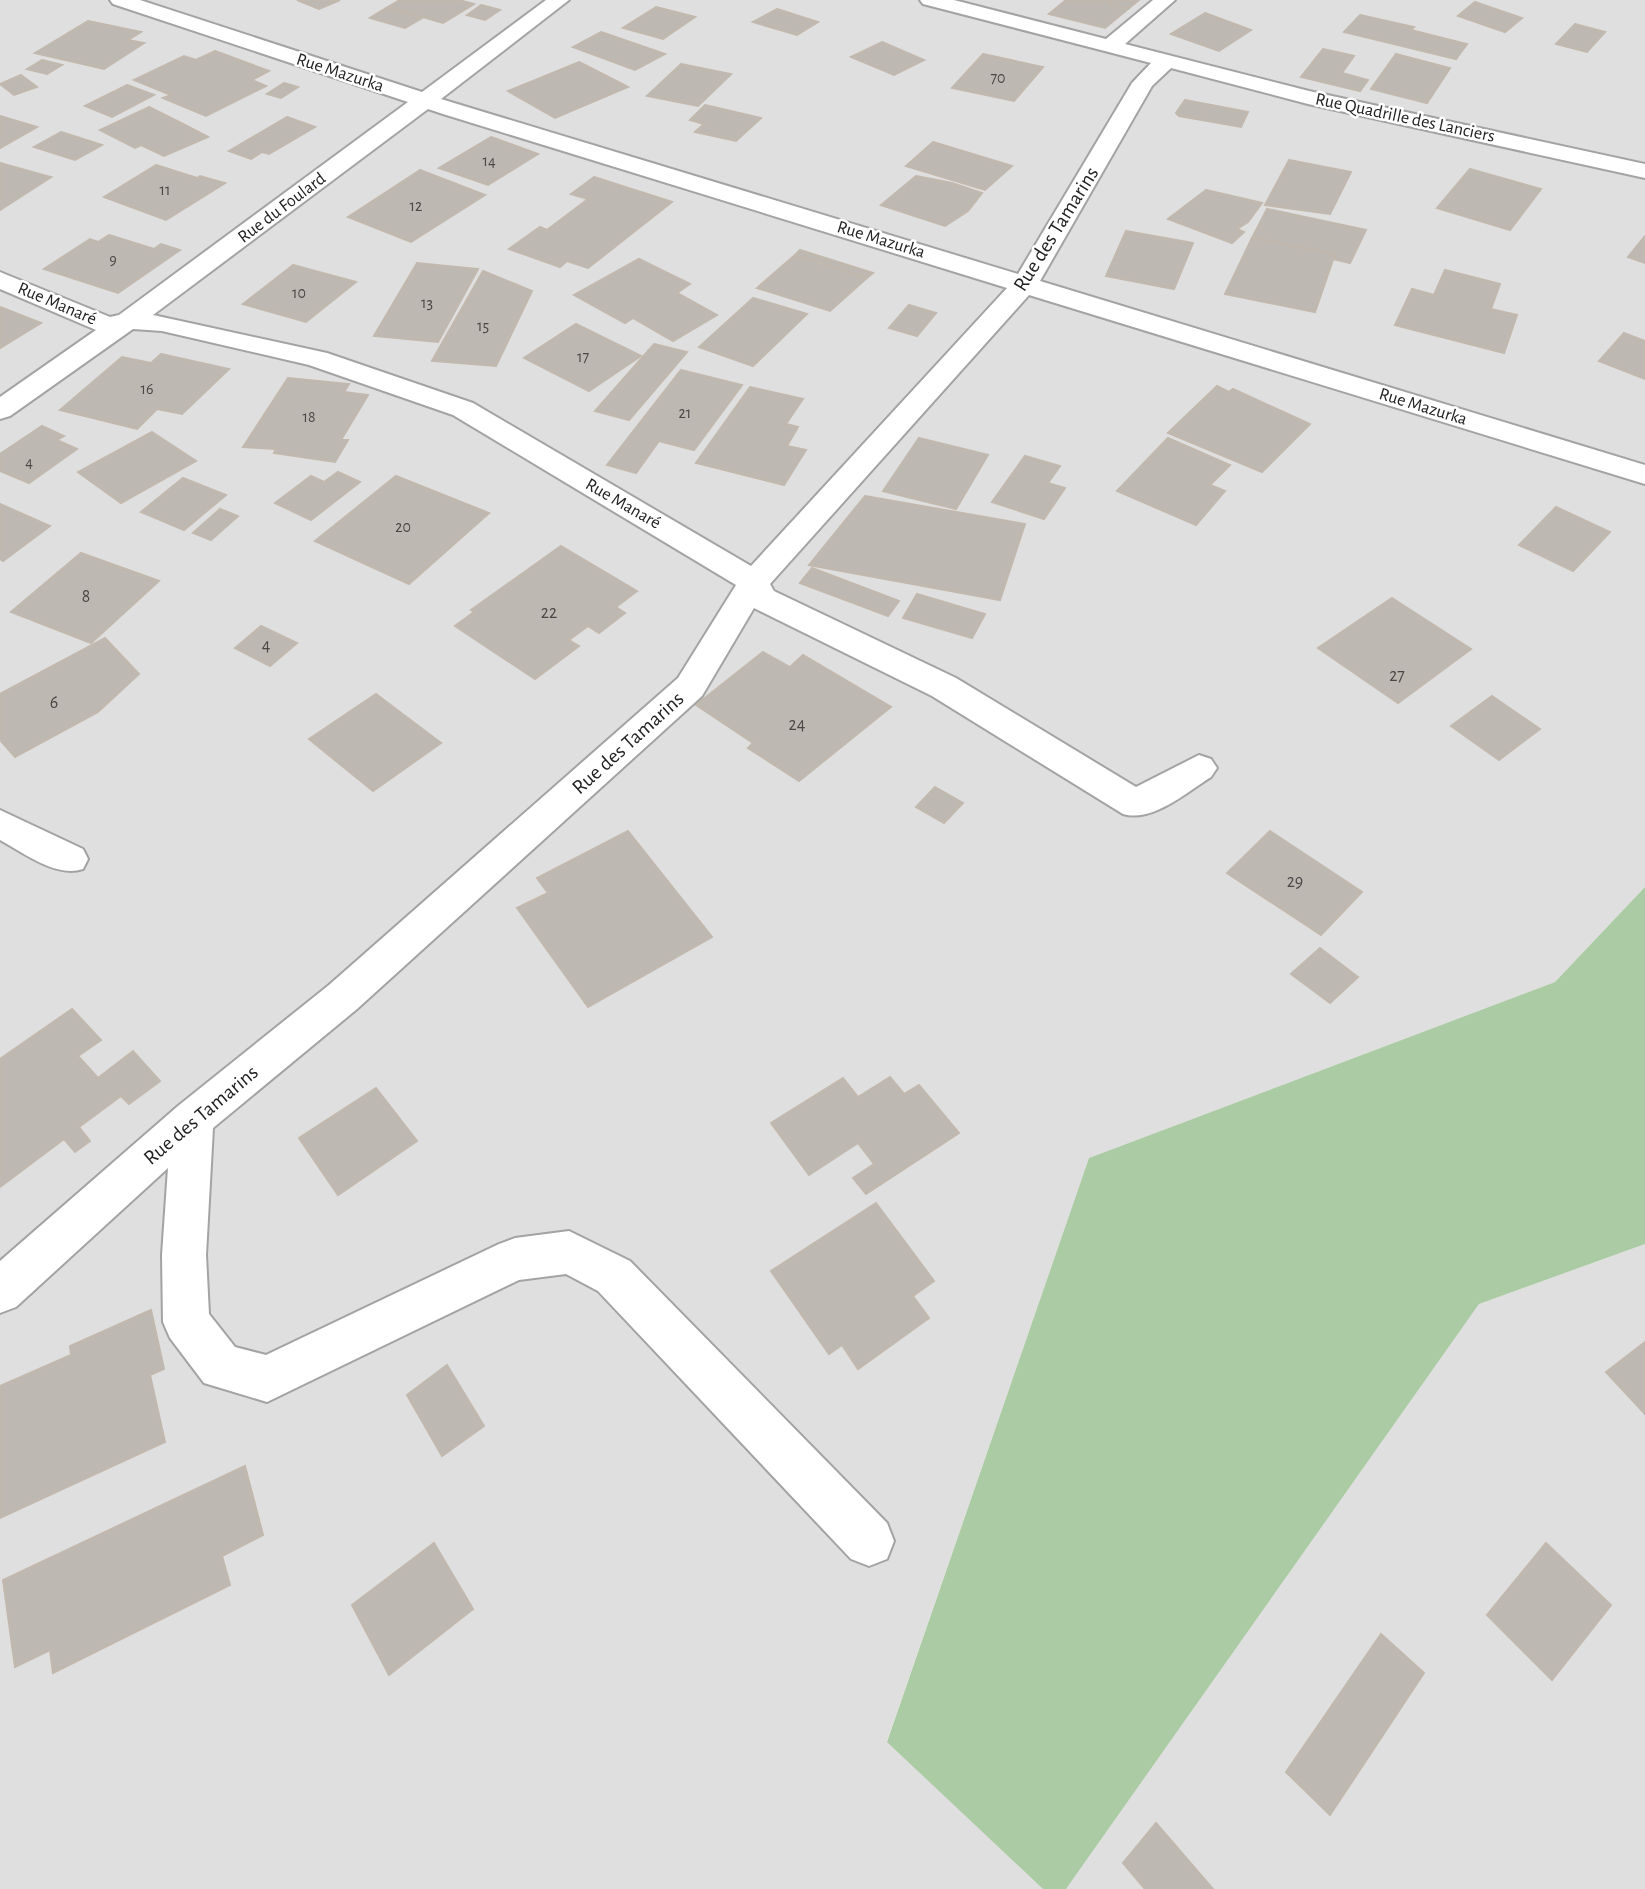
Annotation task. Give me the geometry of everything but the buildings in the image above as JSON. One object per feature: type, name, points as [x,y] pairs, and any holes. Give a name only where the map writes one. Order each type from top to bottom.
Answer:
[{"type":"street","name":"Rue Mazurka","points":[[120,0],[426,101],[1645,475]]},
{"type":"street","name":"Rue du Foulard","points":[[0,410],[127,321],[559,0]]},
{"type":"street","points":[[930,0],[1111,45],[1165,0]]},
{"type":"street","name":"Rue Quadrille des Lanciers","points":[[1111,45],[1308,97],[1645,172]]},
{"type":"street","name":"Rue des Tamarins","points":[[0,1291],[193,1119],[343,997],[690,687],[754,582],[1025,284],[1143,83],[1167,60]]},
{"type":"street","name":"Rue Manaré","points":[[0,280],[107,325],[127,321],[162,323],[317,359],[463,409],[754,582],[761,598],[944,687],[1136,804],[1199,768]]},
{"type":"street","points":[[0,824],[70,859]]},
{"type":"street","points":[[193,1119],[184,1255],[186,1322],[221,1366],[267,1379],[515,1259],[569,1251],[614,1276],[869,1541]]},
{"type":"shaded area","points":[[0,0],[1645,0],[1645,887],[1555,982],[1089,1158],[887,1741],[1043,1889],[0,1889]]},
{"type":"shaded area","points":[[1645,1244],[1645,1889],[1066,1889],[1479,1304]]},
{"type":"green space","points":[[1645,887],[1645,1244],[1479,1304],[1066,1889],[1043,1889],[887,1742],[1089,1158],[1555,982]]}]
